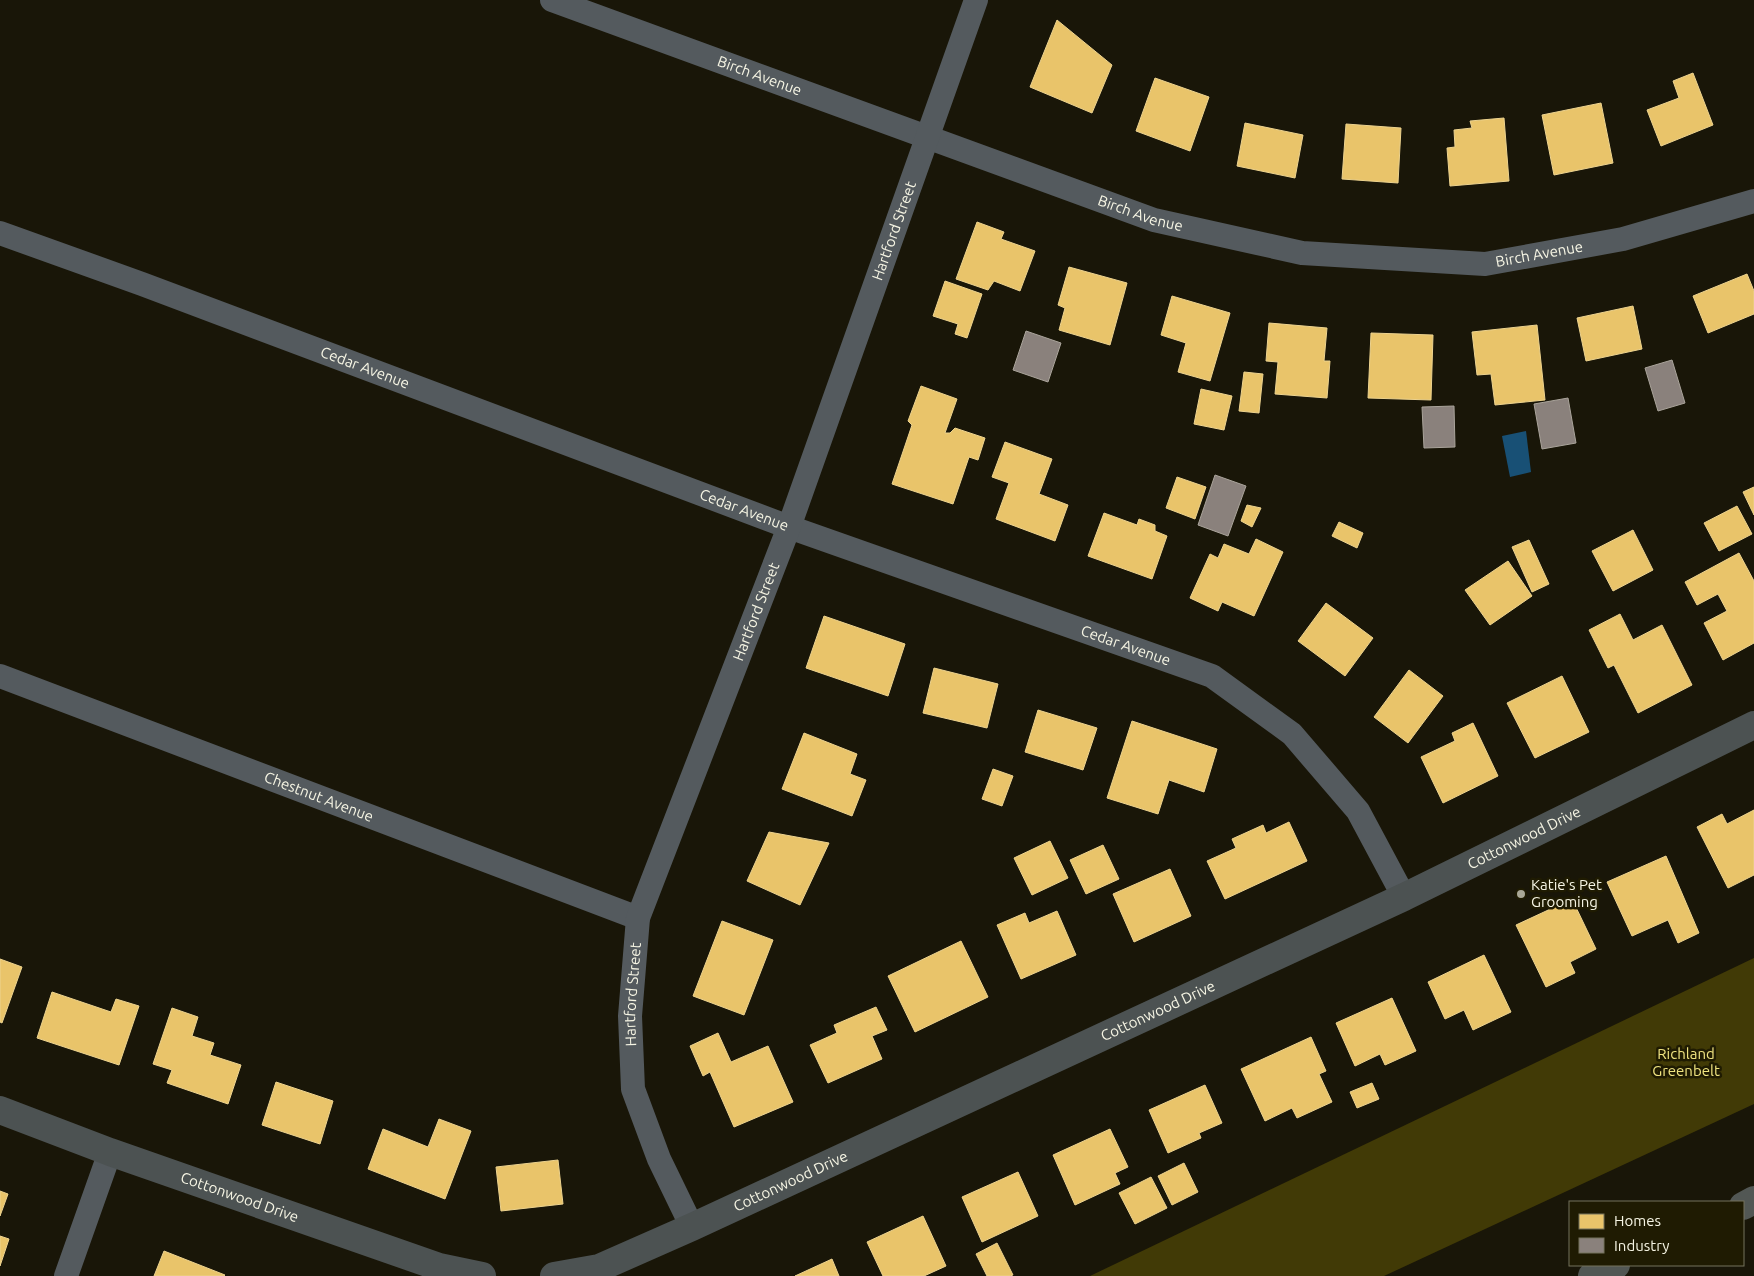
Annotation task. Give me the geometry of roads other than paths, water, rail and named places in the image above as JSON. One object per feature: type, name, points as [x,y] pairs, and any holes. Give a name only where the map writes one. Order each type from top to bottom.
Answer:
[{"type":"highway","points":[[1592,1276],[1614,1266]]},
{"type":"street","name":"Birch Avenue","points":[[552,0],[1154,220],[1302,254],[1485,264],[1623,239],[1754,201]]},
{"type":"street","name":"Hartford Street","points":[[692,1227],[659,1159],[633,1089],[630,1016],[638,918],[789,527],[976,0]]},
{"type":"street","name":"Cedar Avenue","points":[[0,232],[789,527],[1212,676],[1292,734],[1358,811],[1404,897]]},
{"type":"street","name":"Chestnut Avenue","points":[[0,676],[638,918]]},
{"type":"street","name":"Cottonwood Drive","points":[[554,1276],[599,1268],[692,1227],[1404,897],[1754,725]]},
{"type":"street","name":"Cottonwood Drive","points":[[0,1110],[110,1152],[439,1267],[482,1276]]},
{"type":"street","points":[[66,1276],[110,1152]]},
{"type":"water","points":[[1526,431],[1531,472],[1510,477],[1502,436]]},
{"type":"place","name":"Katie's Pet Grooming","points":[[1521,894]]},
{"type":"park label","name":"Richland Greenbelt","points":[[1686,1062]]}]
